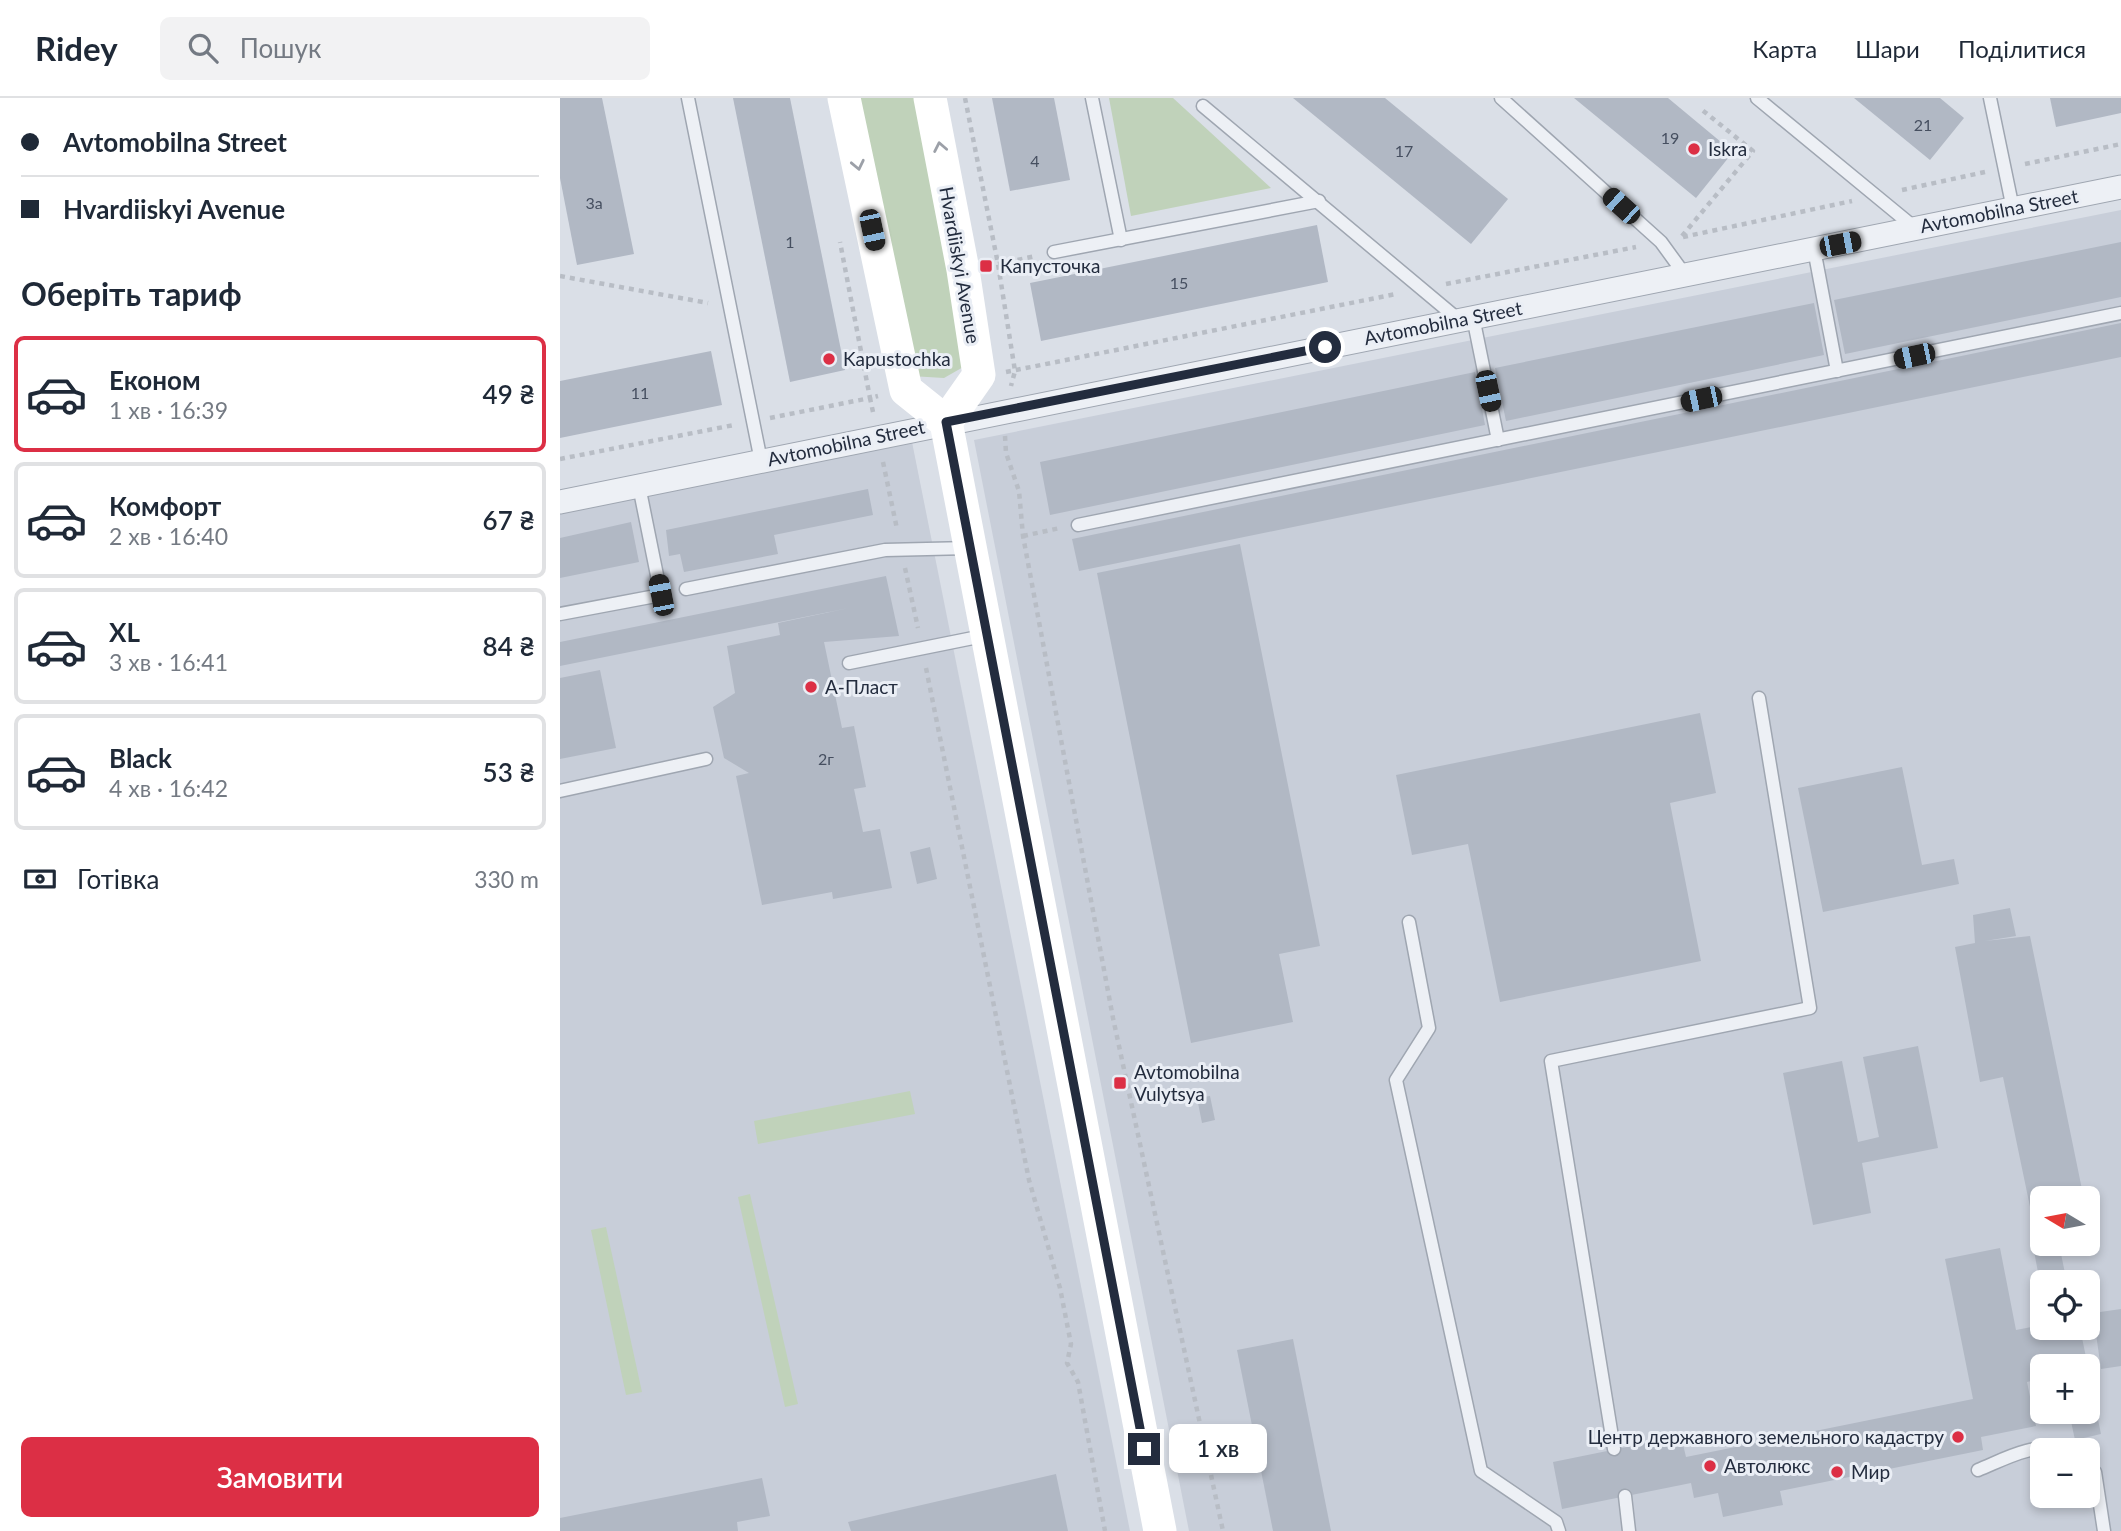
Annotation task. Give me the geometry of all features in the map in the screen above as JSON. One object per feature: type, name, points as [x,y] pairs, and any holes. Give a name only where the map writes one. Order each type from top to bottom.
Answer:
[{"type":"main road","points":[[844,98],[906,390],[946,422],[1160,1531]]},
{"type":"main road","name":"Hvardiiskyi Avenue","points":[[930,98],[963,270],[979,375],[946,422]]},
{"type":"street","name":"Avtomobilna Street","points":[[560,502],[2121,187]]},
{"type":"lane","points":[[688,98],[761,461]]},
{"type":"lane","points":[[1092,98],[1121,240]]},
{"type":"lane","points":[[1502,98],[1661,242],[1685,275]]},
{"type":"lane","points":[[1758,98],[1915,228]]},
{"type":"lane","points":[[1990,98],[2013,209]]},
{"type":"lane","points":[[1203,106],[1423,289],[1466,319],[1498,440]]},
{"type":"lane","points":[[1054,252],[1319,201]]},
{"type":"lane","points":[[1814,249],[1837,371]]},
{"type":"lane","points":[[1078,525],[2121,313]]},
{"type":"lane","points":[[560,614],[661,595],[639,486]]},
{"type":"lane","points":[[686,590],[885,550],[971,548]]},
{"type":"lane","points":[[849,663],[988,635]]},
{"type":"lane","points":[[1614,1449],[1551,1060],[1810,1008],[1759,698]]},
{"type":"lane","points":[[560,791],[706,759]]},
{"type":"lane","points":[[1409,922],[1429,1028],[1396,1080],[1481,1471],[1556,1522],[1559,1531]]},
{"type":"lane","points":[[1978,1470],[2030,1451]]},
{"type":"lane","points":[[1625,1496],[1629,1531]]},
{"type":"lane","points":[[2100,1505],[2104,1531]]},
{"type":"path","points":[[965,98],[998,264],[1015,371],[1003,412],[1006,453],[1019,491],[1023,536],[1113,1018],[1223,1531]]},
{"type":"path","points":[[1681,237],[1753,151],[1701,109]]},
{"type":"path","points":[[1015,371],[1661,242],[2121,144]]},
{"type":"path","points":[[838,234],[1029,1180],[1060,1288],[1071,1344],[1067,1363],[1078,1382],[1105,1531]]},
{"type":"path","points":[[998,264],[1054,252]]},
{"type":"path","points":[[560,276],[730,306]]},
{"type":"path","points":[[560,459],[870,398]]},
{"type":"path","points":[[1023,536],[1078,525]]},
{"type":"shaded area","points":[[2121,210],[2121,1531],[1189,1531],[974,440]]},
{"type":"shaded area","points":[[912,442],[1130,1531],[560,1531],[560,514]]},
{"type":"green space","points":[[859,98],[915,98],[965,366],[944,378],[911,376]]},
{"type":"green space","points":[[1109,98],[1173,98],[1271,188],[1131,216]]},
{"type":"green space","points":[[910,1091],[915,1114],[758,1144],[754,1121]]},
{"type":"green space","points":[[750,1194],[798,1404],[785,1407],[738,1197]]},
{"type":"green space","points":[[606,1227],[642,1392],[626,1395],[591,1230]]},
{"type":"building","points":[[560,98],[602,98],[634,254],[577,265],[560,178]]},
{"type":"building","points":[[733,98],[790,98],[845,370],[790,382]]},
{"type":"building","points":[[992,98],[1054,98],[1070,180],[1010,191]]},
{"type":"building","points":[[1293,98],[1385,98],[1508,199],[1471,244]]},
{"type":"building","points":[[1574,98],[1668,98],[1733,152],[1696,198]]},
{"type":"building","points":[[1854,98],[1940,98],[1964,118],[1930,160]]},
{"type":"building","points":[[2050,98],[2121,98],[2121,113],[2056,127]]},
{"type":"building","points":[[1317,225],[1328,282],[1041,341],[1030,283]]},
{"type":"building","points":[[2121,242],[2121,297],[1845,354],[1834,300]]},
{"type":"building","points":[[1814,303],[1824,355],[1506,421],[1495,368]]},
{"type":"building","points":[[2121,323],[2121,357],[1079,571],[1072,539]]},
{"type":"building","points":[[711,351],[722,405],[560,438],[560,381]]},
{"type":"building","points":[[1475,372],[1485,425],[1050,515],[1040,462]]},
{"type":"building","points":[[868,489],[873,515],[774,535],[778,554],[684,572],[680,554],[669,556],[666,530]]},
{"type":"building","points":[[631,522],[639,562],[560,578],[560,538]]},
{"type":"building","points":[[1240,544],[1320,946],[1279,954],[1293,1022],[1191,1043],[1097,573]]},
{"type":"building","points":[[886,576],[899,636],[824,642],[842,728],[854,726],[866,787],[854,789],[863,832],[880,829],[892,888],[833,899],[832,892],[762,905],[736,776],[749,773],[724,758],[713,707],[735,693],[727,646],[780,635],[778,623],[849,608],[560,666],[560,642]]},
{"type":"building","points":[[600,670],[616,748],[560,759],[560,678]]},
{"type":"building","points":[[1700,713],[1716,793],[1670,803],[1701,961],[1500,1002],[1468,844],[1412,855],[1396,775]]},
{"type":"building","points":[[1902,767],[1922,865],[1954,859],[1959,884],[1823,912],[1798,788]]},
{"type":"building","points":[[930,847],[937,879],[917,884],[910,852]]},
{"type":"building","points":[[2010,908],[2016,936],[1985,941],[2030,936],[2081,1186],[2030,1186],[2030,1207],[2003,1077],[1980,1082],[1955,947],[1975,943],[1973,915]]},
{"type":"building","points":[[1918,1046],[1938,1148],[1862,1163],[1871,1213],[1813,1225],[1783,1073],[1842,1061],[1858,1142],[1879,1137],[1863,1057]]},
{"type":"building","points":[[1210,1096],[1215,1120],[1202,1123],[1197,1098]]},
{"type":"building","points":[[2000,1248],[2016,1330],[2030,1327],[2030,1340],[2082,1340],[2085,1354],[2030,1354],[2030,1381],[2027,1382],[2030,1424],[2036,1426],[1981,1437],[1983,1450],[1780,1491],[1783,1505],[1723,1517],[1718,1493],[1694,1498],[1691,1483],[1562,1509],[1553,1462],[1681,1436],[1686,1457],[1973,1399],[1945,1259]]},
{"type":"building","points":[[2035,1256],[2061,1256],[2064,1270],[2038,1270]]},
{"type":"building","points":[[2121,1309],[2121,1366],[2101,1369],[2097,1340],[2100,1340],[2100,1312]]},
{"type":"building","points":[[1293,1339],[1331,1531],[1273,1531],[1237,1350]]},
{"type":"building","points":[[2072,1424],[2099,1424],[2101,1434],[2075,1438]]},
{"type":"building","points":[[1056,1474],[1068,1531],[851,1531],[848,1522]]},
{"type":"building","points":[[762,1478],[770,1516],[737,1522],[738,1531],[560,1531],[560,1518]]},
{"type":"place","name":"Iskra","points":[[1694,149]]},
{"type":"place","name":"Капусточка","points":[[986,266]]},
{"type":"place","name":"Kapustochka","points":[[829,359]]},
{"type":"place","name":"А-Пласт","points":[[811,687]]},
{"type":"place","name":"Avtomobilna Vulytsya","points":[[1120,1083]]},
{"type":"place","name":"Центр державного земельного кадастру","points":[[1958,1437]]},
{"type":"place","name":"Автолюкс","points":[[1710,1466]]},
{"type":"place","name":"Мир","points":[[1837,1472]]},
{"type":"route","points":[[1144,1449],[946,422],[1325,347]]}]
